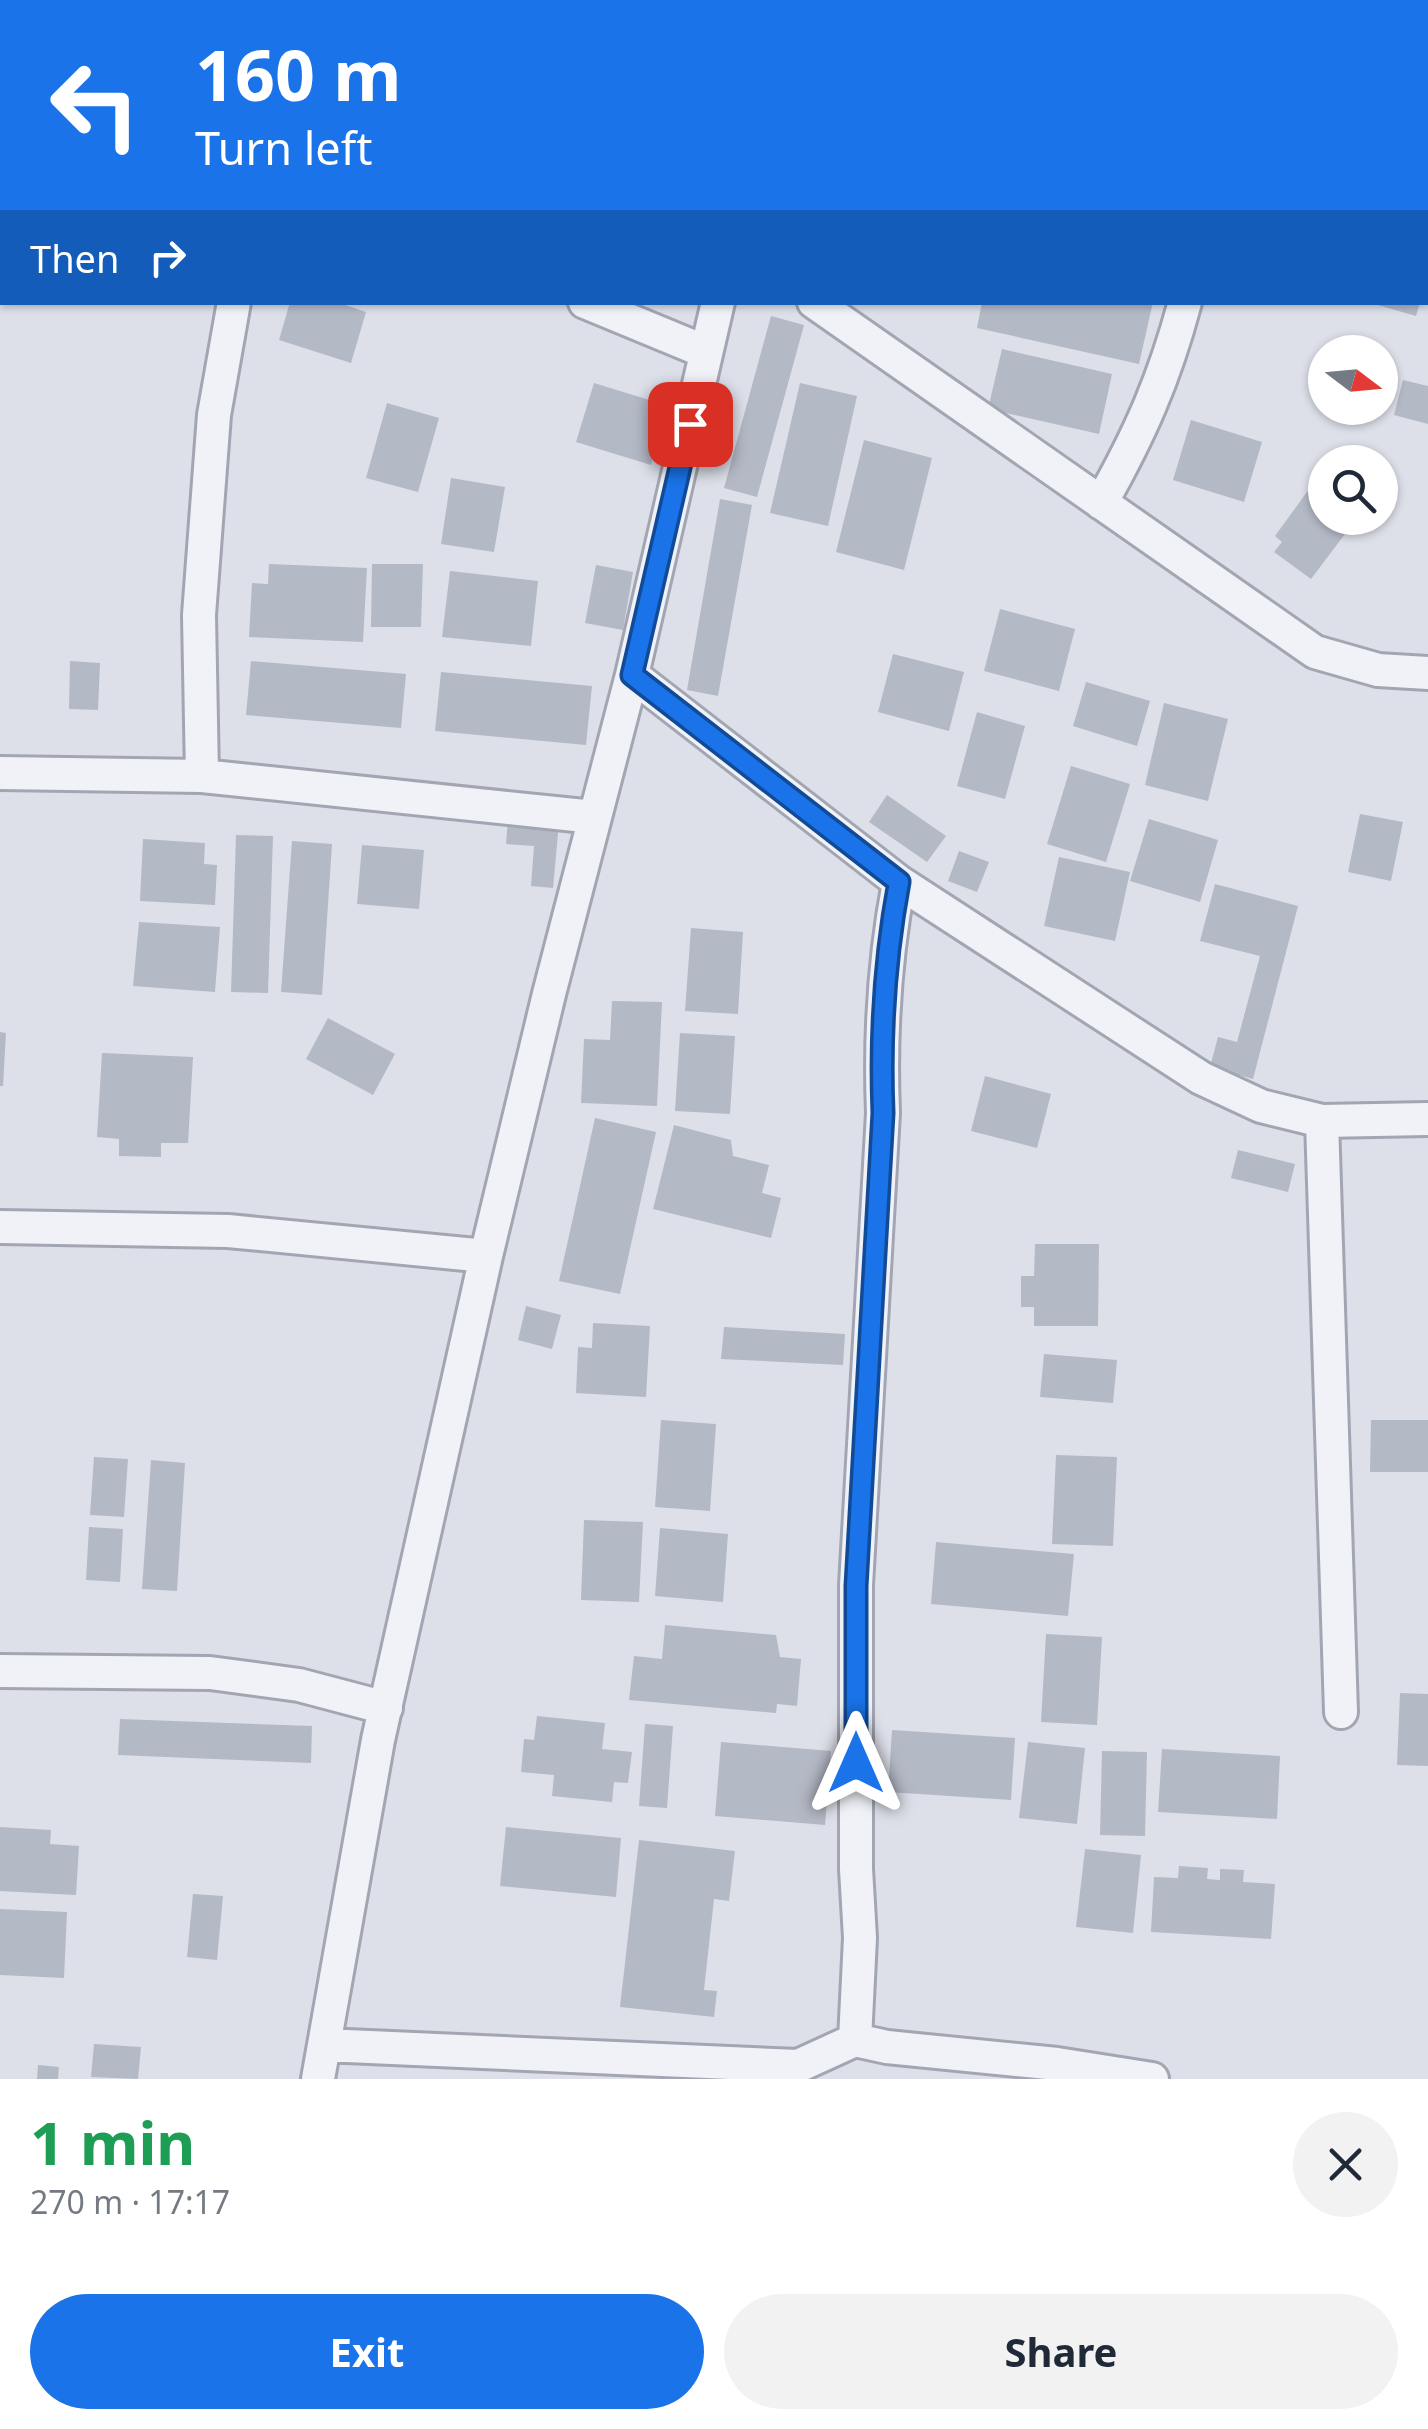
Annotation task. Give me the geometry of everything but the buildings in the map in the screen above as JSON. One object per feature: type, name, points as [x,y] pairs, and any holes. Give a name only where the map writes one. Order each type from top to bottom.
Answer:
[{"type":"street","points":[[202,776],[199,615],[214,414],[233,305]]},
{"type":"street","points":[[591,305],[706,352]]},
{"type":"street","points":[[318,2079],[386,1708],[486,1256],[632,675],[717,305]]},
{"type":"street","points":[[818,305],[1315,652],[1378,670],[1428,672]]},
{"type":"street","points":[[1101,503],[1136,442],[1168,368],[1184,305]]},
{"type":"street","points":[[632,675],[899,882],[1202,1078],[1262,1106],[1322,1121],[1428,1119]]},
{"type":"street","points":[[0,773],[202,776],[594,817]]},
{"type":"street","points":[[855,2040],[860,1938],[856,1869],[856,1586],[883,1113],[881,1068],[899,882]]},
{"type":"street","points":[[1322,1121],[1342,1712]]},
{"type":"street","points":[[0,1227],[228,1231],[486,1256]]},
{"type":"street","points":[[0,1671],[210,1673],[299,1685],[386,1708]]},
{"type":"street","points":[[324,2045],[798,2073],[855,2040],[1152,2079]]},
{"type":"route","points":[[690,424],[632,675],[899,882],[881,1068],[883,1113],[856,1586],[856,1763]]}]
